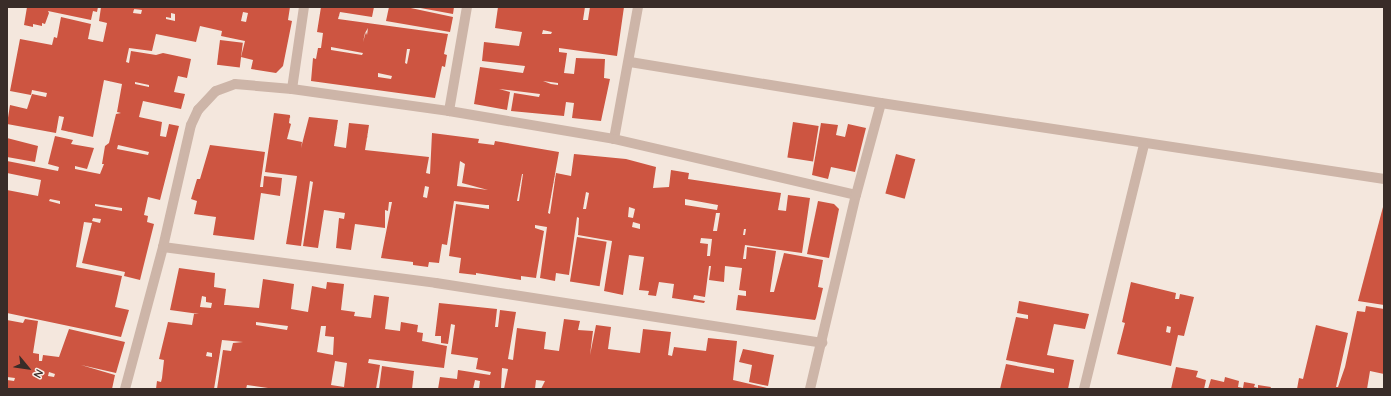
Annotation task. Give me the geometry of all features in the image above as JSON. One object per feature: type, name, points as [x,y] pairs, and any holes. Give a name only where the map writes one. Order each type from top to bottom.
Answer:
[{"type":"street","points":[[292,90],[304,7]]},
{"type":"street","points":[[449,111],[467,7]]},
{"type":"street","points":[[614,139],[630,62],[638,7]]},
{"type":"street","points":[[630,62],[881,104],[1384,179]]},
{"type":"street","points":[[125,389],[163,247],[191,125],[198,110],[216,91],[235,84],[449,111],[614,139],[856,195]]},
{"type":"street","points":[[810,389],[856,195],[881,104]]},
{"type":"street","points":[[1084,389],[1144,144]]},
{"type":"street","points":[[163,247],[436,283],[822,343]]},
{"type":"building","points":[[27,7],[98,7],[97,12],[93,11],[91,20],[48,11],[49,13],[45,24],[42,23],[42,26],[33,24],[33,27],[24,25]]},
{"type":"building","points":[[101,7],[290,7],[288,20],[292,21],[283,66],[276,73],[251,69],[253,60],[241,57],[245,41],[221,36],[222,31],[200,26],[196,42],[156,34],[152,51],[129,48],[126,62],[129,63],[131,51],[156,55],[163,53],[191,59],[187,78],[178,76],[174,92],[185,94],[181,109],[143,101],[139,117],[162,122],[160,136],[166,137],[169,124],[179,126],[160,200],[148,197],[144,215],[148,216],[147,222],[154,224],[140,280],[124,276],[125,272],[82,263],[92,223],[84,222],[76,267],[122,276],[115,307],[129,310],[121,337],[7,313],[7,190],[38,196],[41,180],[7,173],[7,161],[58,171],[59,167],[48,164],[55,136],[73,140],[71,144],[94,148],[87,169],[75,166],[75,169],[100,174],[104,164],[102,164],[105,146],[109,143],[116,114],[121,113],[117,112],[122,84],[104,80],[93,137],[61,130],[64,117],[59,116],[56,133],[7,124],[10,105],[27,109],[32,94],[46,97],[47,93],[32,90],[31,95],[10,91],[20,39],[52,45],[54,37],[57,38],[61,17],[91,24],[88,39],[103,42],[107,23],[99,21]],"holes":[[[134,9],[142,10],[141,14],[133,13]],[[243,12],[248,13],[246,22],[241,21]],[[171,13],[175,14],[175,21],[166,19],[166,17],[171,18]],[[135,82],[149,85],[149,87],[135,84]],[[118,145],[149,152],[148,155],[117,149]],[[50,199],[60,201],[60,204],[49,201]],[[95,204],[122,208],[122,211],[95,206]],[[93,218],[101,219],[100,223],[92,221]]]},
{"type":"building","points":[[321,7],[374,7],[372,17],[340,12],[338,19],[448,34],[444,54],[447,55],[445,67],[442,66],[435,98],[311,81],[313,58],[316,59],[318,48],[321,48],[323,33],[317,32]],"holes":[[[331,47],[363,53],[362,55],[331,50]],[[407,49],[410,49],[407,64],[405,63]],[[378,73],[392,76],[391,79],[378,77]]]},
{"type":"building","points":[[389,7],[406,7],[453,17],[450,32],[386,21]]},
{"type":"building","points":[[415,7],[454,7],[453,14]]},
{"type":"building","points":[[498,7],[585,7],[583,20],[588,20],[590,7],[624,7],[617,56],[559,48],[559,52],[567,53],[564,73],[574,74],[576,58],[605,59],[604,78],[610,79],[601,121],[572,118],[574,103],[566,102],[564,116],[511,111],[514,93],[539,97],[540,94],[499,89],[510,92],[507,110],[474,104],[480,67],[523,73],[525,66],[482,61],[484,42],[519,46],[522,32],[495,28]],"holes":[[[543,30],[552,32],[551,34],[542,34]],[[543,81],[558,83],[558,85],[551,84]]]},
{"type":"building","points":[[220,40],[243,43],[240,68],[217,65]]},
{"type":"building","points":[[274,113],[290,115],[289,123],[291,124],[287,139],[302,142],[301,148],[309,117],[338,120],[334,146],[346,148],[349,123],[369,125],[365,150],[429,157],[426,173],[430,174],[432,133],[479,139],[478,143],[494,145],[495,141],[559,152],[548,213],[550,214],[556,173],[571,176],[574,154],[626,159],[656,167],[653,188],[669,187],[671,170],[689,173],[688,179],[781,193],[778,210],[786,211],[788,195],[810,198],[802,253],[745,245],[743,259],[746,259],[747,247],[776,251],[770,292],[774,292],[784,253],[823,260],[818,287],[823,288],[816,318],[815,320],[736,310],[738,295],[746,296],[746,291],[739,290],[742,268],[725,266],[724,282],[709,280],[711,266],[709,266],[705,297],[694,295],[693,299],[705,301],[704,303],[672,298],[674,284],[659,282],[656,296],[648,295],[649,291],[639,290],[644,257],[629,255],[623,295],[604,291],[612,241],[578,235],[579,218],[577,217],[569,275],[556,273],[555,281],[540,278],[547,227],[535,225],[535,228],[544,231],[536,278],[521,276],[521,280],[476,273],[476,275],[459,273],[461,258],[449,256],[456,204],[489,209],[489,205],[454,201],[447,245],[442,244],[439,263],[429,262],[428,267],[413,265],[413,262],[381,258],[392,202],[389,202],[388,211],[385,210],[385,228],[355,224],[351,250],[336,248],[339,218],[344,219],[345,213],[324,210],[318,248],[303,246],[313,182],[310,181],[301,246],[286,244],[297,176],[265,172]],"holes":[[[460,161],[465,164],[462,183],[488,190],[457,186]],[[523,174],[519,201],[517,201]],[[425,186],[429,187],[427,198],[423,197]],[[586,192],[589,193],[586,209],[583,209]],[[685,199],[718,205],[717,210],[685,205]],[[629,207],[635,209],[633,218],[628,217]],[[716,213],[720,213],[717,231],[713,231]],[[633,222],[640,224],[640,229],[632,227]],[[744,229],[746,229],[745,235],[743,235]],[[701,238],[712,239],[710,256],[707,256],[708,244],[700,243]]]},
{"type":"building","points":[[793,122],[819,126],[813,162],[787,158]]},
{"type":"building","points":[[821,123],[838,125],[836,135],[845,137],[848,124],[866,128],[855,172],[831,167],[828,179],[812,175]]},
{"type":"building","points":[[7,138],[38,146],[35,162],[7,157]]},
{"type":"building","points":[[210,145],[265,152],[260,187],[263,187],[264,176],[282,178],[280,196],[261,193],[254,240],[213,235],[216,217],[194,214],[197,201],[191,199],[197,179],[200,179]]},
{"type":"building","points":[[896,154],[915,159],[905,199],[885,194]]},
{"type":"building","points":[[818,201],[834,204],[839,209],[829,258],[807,254]]},
{"type":"building","points":[[1384,207],[1384,305],[1358,301]]},
{"type":"building","points":[[577,237],[607,242],[600,286],[570,281]]},
{"type":"building","points":[[179,268],[215,273],[214,287],[226,289],[224,305],[259,308],[263,279],[294,284],[291,309],[308,312],[312,286],[326,289],[327,282],[344,284],[341,310],[355,312],[354,316],[371,318],[374,295],[389,297],[385,329],[400,331],[401,322],[418,325],[417,332],[423,333],[422,341],[447,346],[444,368],[369,359],[368,363],[380,365],[376,389],[275,389],[247,385],[246,389],[217,389],[223,350],[231,351],[233,343],[243,342],[222,340],[214,389],[156,389],[157,381],[161,382],[162,378],[164,360],[159,359],[168,322],[192,325],[194,314],[199,314],[170,310]],"holes":[[[202,296],[206,297],[206,302],[212,303],[211,308],[200,307]],[[256,322],[288,326],[287,330],[256,325]],[[321,326],[326,326],[325,336],[334,337],[333,355],[317,352]],[[207,352],[212,353],[212,357],[206,356]],[[335,361],[347,363],[344,387],[331,385]]]},
{"type":"building","points":[[1131,282],[1176,293],[1175,299],[1179,299],[1180,294],[1194,297],[1184,336],[1178,335],[1171,366],[1117,354],[1125,323],[1122,322]],"holes":[[[1167,326],[1171,327],[1170,333],[1166,332]]]},
{"type":"building","points":[[1019,301],[1089,314],[1085,329],[1054,324],[1047,355],[1074,360],[1068,389],[1000,389],[1006,364],[1054,373],[1054,369],[1006,360],[1016,317],[1028,319],[1028,315],[1017,313]]},
{"type":"building","points":[[439,303],[497,309],[495,327],[498,327],[500,310],[516,312],[508,359],[513,360],[517,328],[546,332],[544,349],[559,351],[564,319],[580,321],[578,330],[593,331],[590,355],[596,325],[611,327],[608,349],[640,353],[643,329],[671,332],[668,355],[672,356],[674,347],[706,351],[708,338],[737,341],[733,380],[771,389],[541,389],[545,381],[536,380],[535,389],[504,389],[508,369],[502,368],[501,389],[479,389],[480,381],[475,380],[473,389],[438,389],[440,377],[457,379],[458,370],[490,375],[491,372],[476,369],[478,358],[451,354],[455,325],[451,324],[448,344],[441,343],[441,336],[435,336]]},
{"type":"building","points":[[1366,306],[1384,309],[1384,374],[1370,371],[1367,389],[1297,389],[1299,378],[1303,379],[1316,325],[1348,333],[1336,387],[1338,387],[1345,367],[1357,311],[1365,312]]},
{"type":"building","points":[[25,319],[38,321],[33,353],[39,354],[39,361],[42,361],[43,355],[59,357],[69,329],[125,342],[116,373],[81,365],[115,375],[112,389],[7,389],[7,380],[14,381],[15,378],[7,377],[7,320],[23,323]],"holes":[[[49,372],[55,374],[54,377],[48,376]]]},
{"type":"building","points":[[743,349],[774,355],[768,386],[749,382],[752,365],[739,362]]},
{"type":"building","points":[[382,366],[414,371],[412,389],[379,389]]},
{"type":"building","points":[[1176,367],[1198,371],[1196,377],[1206,380],[1204,389],[1171,389]]},
{"type":"building","points":[[1225,377],[1239,381],[1238,387],[1243,388],[1244,382],[1255,384],[1254,387],[1258,388],[1258,385],[1271,387],[1270,389],[1208,389],[1211,379],[1224,382]]}]
